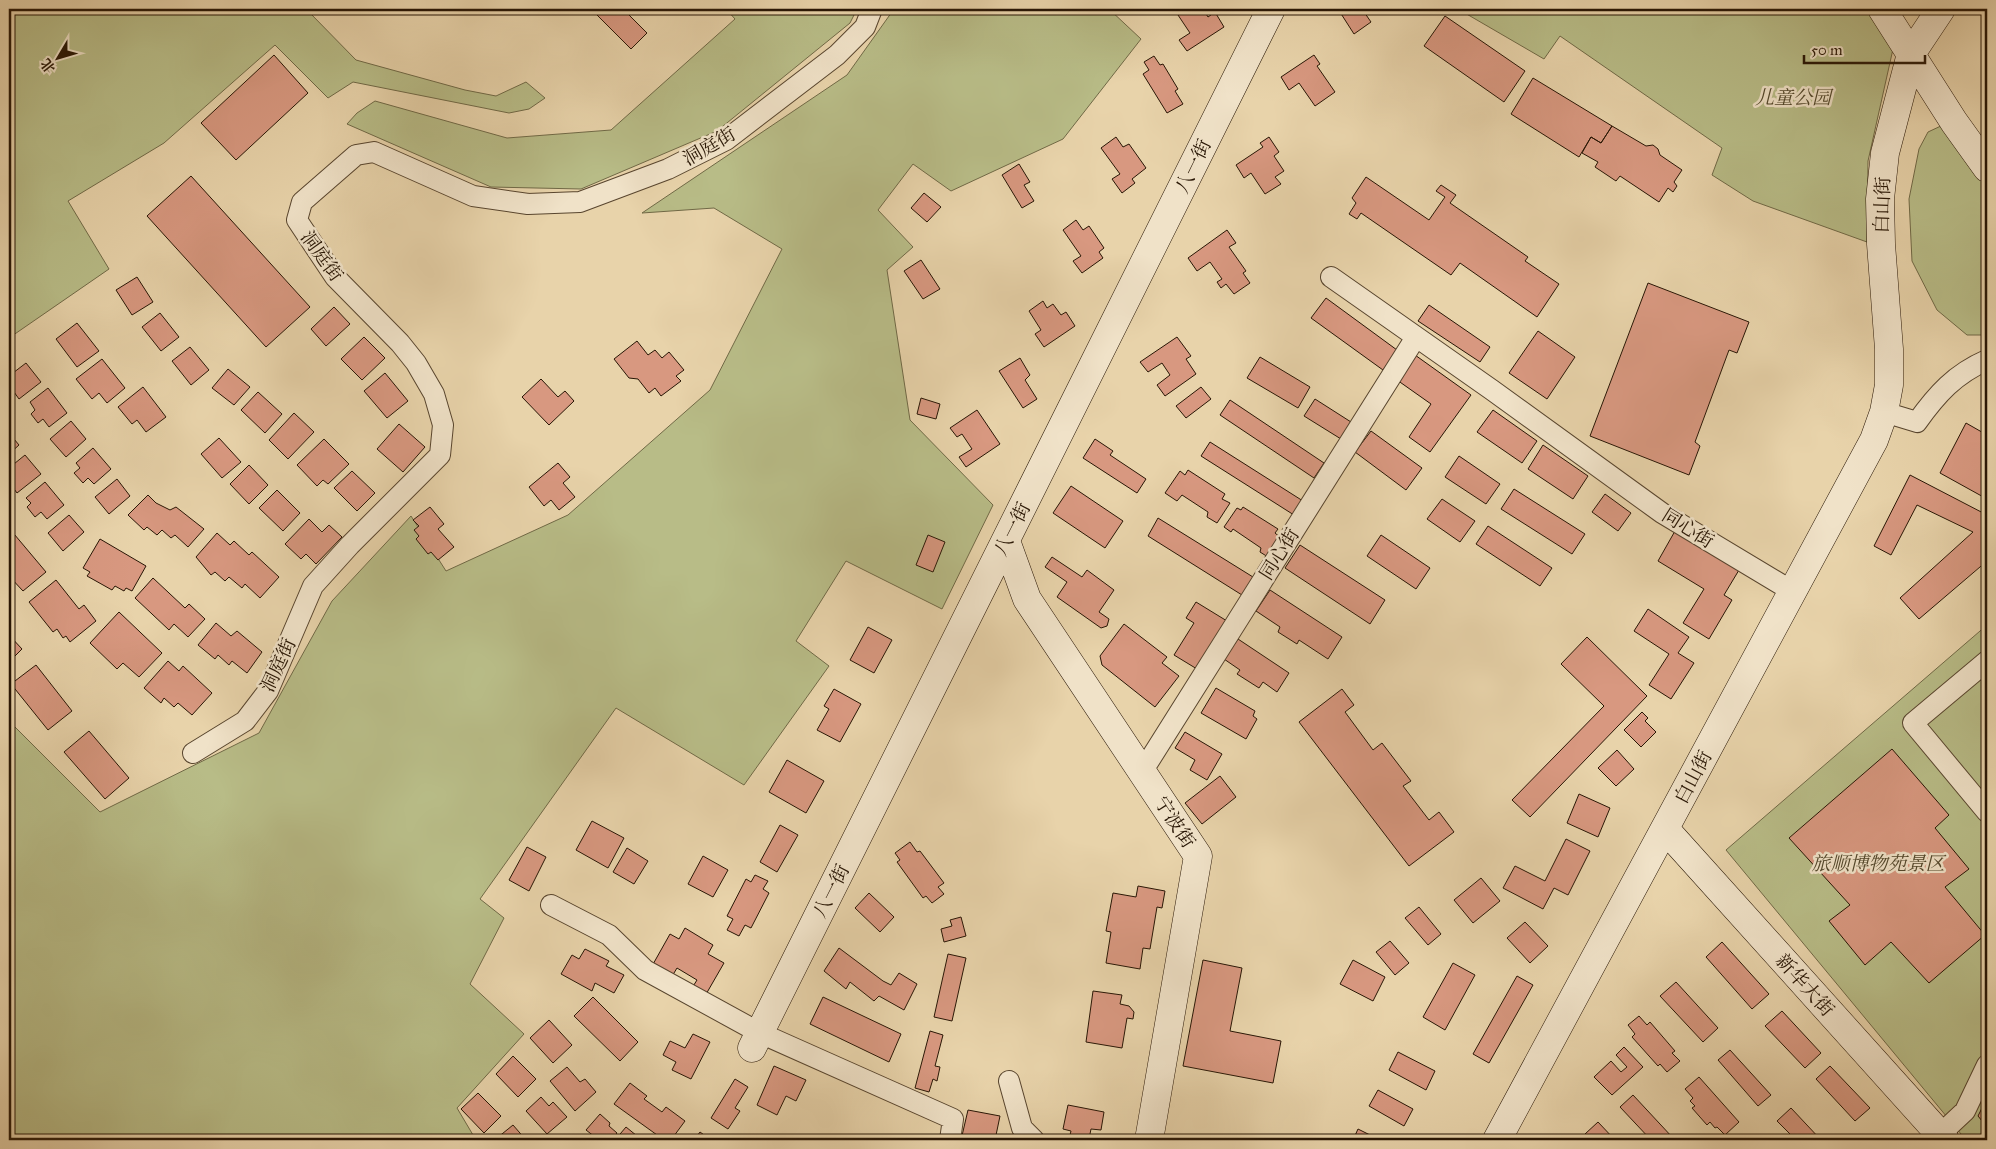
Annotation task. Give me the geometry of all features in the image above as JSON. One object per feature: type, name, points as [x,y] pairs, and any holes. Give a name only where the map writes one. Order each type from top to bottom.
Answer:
[{"type":"street","name":"洞庭街","points":[[193,753],[245,721],[268,691],[312,586],[440,455],[444,425],[434,394],[416,363],[400,343],[335,277],[297,220],[302,202],[356,154],[374,152],[474,196],[528,204],[580,202],[668,169],[726,140],[837,55],[865,27],[872,9]]},
{"type":"street","name":"八一街","points":[[756,1041],[1271,9]]},
{"type":"street","points":[[1882,9],[1954,122],[1987,168]]},
{"type":"street","name":"白山街","points":[[1497,1140],[1666,830],[1874,440],[1884,412],[1889,385],[1889,349],[1881,244],[1880,200],[1886,153],[1910,54],[1941,9]]},
{"type":"street","name":"同心街","points":[[1331,278],[1662,513],[1792,591]]},
{"type":"street","name":"同心街","points":[[1142,772],[1416,337]]},
{"type":"street","points":[[1884,412],[1917,422],[1936,396],[1954,379],[1987,360]]},
{"type":"street","name":"宁波街","points":[[1006,541],[1027,598],[1198,856],[1149,1140]]},
{"type":"street","points":[[1987,661],[1913,723],[1987,812]]},
{"type":"street","name":"新华大街","points":[[1666,830],[1940,1138]]},
{"type":"street","points":[[550,904],[609,935],[646,970],[756,1041],[953,1119],[950,1140]]},
{"type":"street","points":[[1940,1138],[1965,1111],[1987,1065]]},
{"type":"street","points":[[1009,1081],[1022,1128],[1034,1140]]},
{"type":"green space","points":[[9,9],[309,9],[310,13],[356,60],[465,90],[496,96],[526,82],[545,98],[529,109],[509,113],[353,82],[328,98],[275,45],[164,143],[68,201],[109,269],[9,338]]},
{"type":"green space","points":[[726,9],[857,9],[850,23],[717,131],[581,189],[491,187],[347,124],[357,113],[375,101],[507,138],[611,130],[735,19]]},
{"type":"green space","points":[[894,9],[1109,9],[1141,39],[1063,139],[951,191],[913,164],[878,210],[913,247],[887,270],[910,420],[993,505],[942,609],[846,561],[796,641],[829,666],[744,785],[616,708],[480,899],[504,918],[470,984],[524,1034],[457,1108],[476,1140],[9,1140],[9,721],[100,812],[259,733],[332,601],[411,516],[446,571],[568,515],[710,390],[782,249],[714,208],[642,213],[847,75]]},
{"type":"green space","name":"儿童公园","points":[[1458,9],[1868,9],[1893,49],[1868,161],[1867,242],[1753,201],[1712,175],[1722,148],[1560,36],[1544,59]]},
{"type":"green space","points":[[1943,125],[1987,182],[1987,335],[1967,335],[1937,310],[1912,261],[1909,199],[1919,149],[1928,132]]},
{"type":"green space","name":"旅顺博物苑景区","points":[[1987,625],[1987,1140],[1966,1140],[1726,850]]},
{"type":"building","points":[[599,9],[623,9],[647,33],[631,49],[595,13]]},
{"type":"building","points":[[1174,9],[1203,9],[1208,17],[1215,12],[1224,27],[1187,51],[1179,40],[1190,33]]},
{"type":"building","points":[[1338,9],[1362,9],[1371,22],[1354,34]]},
{"type":"building","points":[[1445,16],[1525,71],[1504,102],[1424,46]]},
{"type":"building","points":[[274,55],[308,93],[236,160],[201,123]]},
{"type":"building","points":[[1314,55],[1320,64],[1317,66],[1335,92],[1315,106],[1299,83],[1289,90],[1281,77]]},
{"type":"building","points":[[1154,56],[1160,65],[1163,64],[1178,89],[1175,91],[1183,104],[1167,113],[1143,74],[1149,70],[1144,62]]},
{"type":"building","points":[[1533,78],[1612,126],[1601,143],[1591,137],[1579,157],[1511,114]]},
{"type":"building","points":[[1612,126],[1646,146],[1653,145],[1658,149],[1660,155],[1682,170],[1674,182],[1677,186],[1673,192],[1668,188],[1659,202],[1620,176],[1616,181],[1595,167],[1598,162],[1582,153],[1591,137],[1601,143]]},
{"type":"building","points":[[1116,137],[1123,147],[1129,144],[1146,168],[1132,179],[1135,183],[1122,193],[1112,179],[1120,174],[1101,148]]},
{"type":"building","points":[[1269,137],[1279,152],[1274,156],[1284,171],[1275,177],[1281,184],[1265,194],[1251,173],[1244,178],[1236,165],[1263,147],[1260,143]]},
{"type":"building","points":[[1019,164],[1030,182],[1024,185],[1034,201],[1022,208],[1002,175]]},
{"type":"building","points":[[191,176],[310,307],[266,347],[147,216]]},
{"type":"building","points":[[1366,177],[1429,220],[1445,197],[1436,191],[1441,185],[1456,195],[1450,203],[1528,257],[1525,261],[1559,284],[1537,317],[1460,263],[1451,275],[1361,213],[1357,219],[1349,214],[1356,203],[1352,198]]},
{"type":"building","points":[[924,193],[941,207],[927,222],[911,208]]},
{"type":"building","points":[[1076,220],[1083,230],[1089,226],[1104,248],[1099,252],[1103,258],[1082,273],[1073,261],[1081,256],[1063,230]]},
{"type":"building","points":[[1227,230],[1236,243],[1229,247],[1246,271],[1243,273],[1250,283],[1234,294],[1226,284],[1221,288],[1217,282],[1222,279],[1210,262],[1197,271],[1188,258]]},
{"type":"building","points":[[921,260],[940,289],[923,299],[904,271]]},
{"type":"building","points":[[137,277],[153,302],[132,315],[116,290]]},
{"type":"building","points":[[1648,283],[1749,322],[1737,353],[1729,350],[1695,442],[1700,446],[1689,475],[1590,436]]},
{"type":"building","points":[[1326,298],[1397,350],[1383,370],[1311,318]]},
{"type":"building","points":[[1043,301],[1047,308],[1053,304],[1061,315],[1066,312],[1075,326],[1044,347],[1035,334],[1041,330],[1029,311]]},
{"type":"building","points":[[1429,305],[1490,347],[1480,362],[1418,321]]},
{"type":"building","points":[[334,307],[350,324],[326,346],[311,329]]},
{"type":"building","points":[[160,313],[179,337],[161,351],[142,327]]},
{"type":"building","points":[[77,323],[99,351],[77,367],[56,339]]},
{"type":"building","points":[[1538,331],[1575,357],[1547,399],[1509,373]]},
{"type":"building","points":[[364,337],[385,358],[362,380],[341,359]]},
{"type":"building","points":[[1177,337],[1191,356],[1186,359],[1196,374],[1165,396],[1157,385],[1170,375],[1162,363],[1148,372],[1140,362]]},
{"type":"building","points":[[637,341],[648,355],[655,350],[662,358],[669,352],[684,370],[676,376],[681,381],[661,396],[655,388],[649,393],[638,379],[629,378],[614,359]]},
{"type":"building","points":[[190,347],[209,370],[191,385],[172,361]]},
{"type":"building","points":[[1415,355],[1471,395],[1430,452],[1409,437],[1431,404],[1397,380]]},
{"type":"building","points":[[1260,357],[1310,387],[1298,408],[1247,378]]},
{"type":"building","points":[[1020,358],[1030,375],[1025,380],[1037,399],[1023,408],[999,371]]},
{"type":"building","points":[[102,359],[125,388],[107,403],[99,393],[92,399],[76,379]]},
{"type":"building","points":[[26,363],[41,382],[19,399],[9,385],[9,376]]},
{"type":"building","points":[[228,369],[250,387],[234,405],[212,388]]},
{"type":"building","points":[[385,373],[408,401],[387,418],[364,391]]},
{"type":"building","points":[[541,379],[558,397],[565,391],[574,401],[549,425],[522,397]]},
{"type":"building","points":[[143,387],[166,417],[146,432],[137,420],[132,424],[118,407]]},
{"type":"building","points":[[1201,387],[1211,399],[1186,418],[1176,406]]},
{"type":"building","points":[[48,388],[67,413],[49,427],[43,419],[38,423],[31,414],[35,410],[30,402]]},
{"type":"building","points":[[258,392],[282,414],[265,433],[241,410]]},
{"type":"building","points":[[921,398],[940,404],[936,419],[917,414]]},
{"type":"building","points":[[1315,399],[1351,422],[1341,439],[1304,416]]},
{"type":"building","points":[[1230,400],[1324,463],[1314,478],[1220,415]]},
{"type":"building","points":[[977,410],[1000,444],[966,467],[959,457],[972,449],[962,434],[957,437],[950,428]]},
{"type":"building","points":[[1493,410],[1537,441],[1522,463],[1477,432]]},
{"type":"building","points":[[294,413],[314,432],[288,459],[269,440]]},
{"type":"building","points":[[71,421],[86,439],[66,457],[50,439]]},
{"type":"building","points":[[1966,423],[1987,435],[1987,499],[1940,473]]},
{"type":"building","points":[[399,424],[425,447],[403,472],[377,449]]},
{"type":"building","points":[[1371,431],[1422,468],[1406,490],[1355,452]]},
{"type":"building","points":[[9,433],[19,445],[9,454]]},
{"type":"building","points":[[219,438],[241,462],[222,478],[201,454]]},
{"type":"building","points":[[324,439],[349,464],[328,484],[323,480],[317,486],[297,465]]},
{"type":"building","points":[[1095,439],[1113,451],[1110,455],[1146,479],[1137,493],[1083,458]]},
{"type":"building","points":[[1210,442],[1303,501],[1294,515],[1201,456]]},
{"type":"building","points":[[1543,445],[1588,476],[1573,499],[1528,469]]},
{"type":"building","points":[[93,448],[111,469],[94,484],[88,478],[83,483],[74,473],[80,468],[76,463]]},
{"type":"building","points":[[25,455],[41,474],[17,493],[9,482],[9,468]]},
{"type":"building","points":[[1459,456],[1500,484],[1486,504],[1445,477]]},
{"type":"building","points":[[558,463],[570,477],[563,483],[575,497],[559,510],[551,500],[544,506],[529,487]]},
{"type":"building","points":[[249,465],[268,485],[249,504],[230,484]]},
{"type":"building","points":[[1188,470],[1225,494],[1222,499],[1230,503],[1217,523],[1207,517],[1208,512],[1182,495],[1177,501],[1165,493],[1180,471],[1185,475]]},
{"type":"building","points":[[352,471],[375,493],[357,511],[334,488]]},
{"type":"building","points":[[1910,475],[1987,515],[1987,561],[1919,619],[1900,598],[1973,532],[1917,505],[1891,555],[1874,546]]},
{"type":"building","points":[[117,479],[130,496],[109,514],[95,497]]},
{"type":"building","points":[[45,482],[64,505],[47,519],[41,512],[35,517],[27,507],[31,503],[26,498]]},
{"type":"building","points":[[1071,486],[1123,521],[1105,548],[1053,513]]},
{"type":"building","points":[[1514,489],[1585,534],[1572,554],[1501,509]]},
{"type":"building","points":[[277,490],[300,513],[283,531],[259,508]]},
{"type":"building","points":[[1605,494],[1631,513],[1618,531],[1592,512]]},
{"type":"building","points":[[148,495],[156,503],[170,510],[176,507],[204,529],[188,547],[175,535],[171,538],[162,530],[157,535],[147,527],[144,530],[128,515]]},
{"type":"building","points":[[1442,499],[1475,521],[1460,542],[1427,519]]},
{"type":"building","points":[[430,507],[444,524],[438,529],[454,547],[438,560],[431,552],[428,554],[416,539],[419,536],[414,530],[419,526],[413,520]]},
{"type":"building","points":[[1243,507],[1278,529],[1275,533],[1281,538],[1268,557],[1260,552],[1261,548],[1233,529],[1231,532],[1224,527],[1237,508],[1241,510]]},
{"type":"building","points":[[69,515],[84,532],[63,551],[48,533]]},
{"type":"building","points":[[1158,518],[1253,577],[1242,595],[1148,536]]},
{"type":"building","points":[[309,519],[322,532],[329,525],[342,537],[316,564],[306,554],[301,559],[285,544]]},
{"type":"building","points":[[1488,526],[1552,568],[1540,586],[1476,544]]},
{"type":"building","points":[[9,528],[46,572],[23,591],[9,576]]},
{"type":"building","points":[[1675,531],[1739,570],[1724,595],[1732,600],[1709,639],[1683,623],[1704,589],[1658,561]]},
{"type":"building","points":[[217,533],[230,545],[234,541],[249,555],[252,552],[279,577],[260,598],[245,584],[242,588],[229,577],[225,581],[215,572],[211,575],[196,557]]},
{"type":"building","points":[[928,535],[945,542],[933,572],[916,565]]},
{"type":"building","points":[[1381,535],[1430,568],[1416,589],[1367,556]]},
{"type":"building","points":[[100,539],[146,566],[132,591],[126,588],[124,591],[115,586],[112,590],[87,576],[90,572],[83,568]]},
{"type":"building","points":[[1300,545],[1385,600],[1370,624],[1285,568]]},
{"type":"building","points":[[1052,557],[1082,577],[1087,570],[1114,590],[1099,612],[1109,619],[1107,626],[1101,628],[1057,597],[1067,582],[1045,567]]},
{"type":"building","points":[[153,578],[185,608],[189,604],[205,619],[188,637],[174,624],[169,630],[135,598]]},
{"type":"building","points":[[56,580],[79,609],[84,605],[96,621],[70,642],[66,636],[63,638],[57,629],[53,632],[29,602]]},
{"type":"building","points":[[1270,590],[1342,637],[1328,659],[1299,640],[1297,644],[1278,632],[1280,627],[1256,611]]},
{"type":"building","points":[[1196,602],[1227,621],[1197,669],[1174,655],[1194,623],[1186,618]]},
{"type":"building","points":[[1648,609],[1689,637],[1678,653],[1694,663],[1671,699],[1649,685],[1669,654],[1634,631]]},
{"type":"building","points":[[119,612],[162,653],[139,677],[123,663],[117,669],[90,643]]},
{"type":"building","points":[[216,623],[231,636],[237,631],[262,652],[247,673],[232,661],[229,665],[218,655],[215,659],[198,645]]},
{"type":"building","points":[[1124,624],[1167,657],[1162,663],[1179,676],[1155,707],[1102,665],[1100,656]]},
{"type":"building","points":[[868,627],[892,640],[874,673],[850,660]]},
{"type":"building","points":[[9,635],[22,649],[9,662]]},
{"type":"building","points":[[1587,637],[1647,696],[1530,817],[1512,800],[1604,706],[1561,664]]},
{"type":"building","points":[[1238,639],[1289,673],[1277,692],[1263,682],[1259,688],[1237,674],[1240,670],[1224,659]]},
{"type":"building","points":[[168,661],[179,671],[183,666],[212,693],[192,715],[178,703],[174,707],[164,698],[161,703],[144,688]]},
{"type":"building","points":[[36,665],[72,711],[48,730],[11,684]]},
{"type":"building","points":[[1216,688],[1255,711],[1253,716],[1257,719],[1246,739],[1201,713]]},
{"type":"building","points":[[834,689],[861,704],[840,742],[817,730],[829,709],[824,706]]},
{"type":"building","points":[[1342,689],[1354,705],[1345,712],[1373,750],[1382,743],[1411,781],[1403,786],[1429,820],[1439,812],[1454,832],[1409,866],[1299,722]]},
{"type":"building","points":[[1642,712],[1648,718],[1645,721],[1656,732],[1641,747],[1624,730]]},
{"type":"building","points":[[89,731],[129,778],[105,799],[64,752]]},
{"type":"building","points":[[1185,732],[1222,754],[1207,780],[1190,770],[1195,760],[1175,748]]},
{"type":"building","points":[[1892,749],[1949,815],[1935,828],[1969,869],[1945,887],[1985,935],[1929,983],[1891,942],[1865,965],[1829,921],[1850,905],[1789,838]]},
{"type":"building","points":[[1617,750],[1634,769],[1616,786],[1598,768]]},
{"type":"building","points":[[787,760],[824,781],[806,813],[769,792]]},
{"type":"building","points":[[1220,776],[1236,797],[1202,824],[1185,803]]},
{"type":"building","points":[[1579,794],[1610,808],[1598,837],[1567,823]]},
{"type":"building","points":[[592,821],[624,838],[608,868],[576,850]]},
{"type":"building","points":[[780,825],[798,835],[777,872],[760,862]]},
{"type":"building","points":[[1566,839],[1590,851],[1568,895],[1554,888],[1543,909],[1503,888],[1515,866],[1545,881]]},
{"type":"building","points":[[910,842],[917,852],[920,851],[944,883],[938,887],[944,894],[932,903],[926,896],[923,898],[897,862],[900,860],[895,853]]},
{"type":"building","points":[[527,847],[546,857],[529,891],[509,880]]},
{"type":"building","points":[[627,848],[648,861],[634,884],[613,872]]},
{"type":"building","points":[[703,856],[728,870],[713,897],[688,884]]},
{"type":"building","points":[[755,875],[768,881],[763,889],[769,893],[751,928],[745,925],[739,936],[727,930],[733,919],[727,916],[746,879],[751,882]]},
{"type":"building","points":[[1481,878],[1500,901],[1473,923],[1454,900]]},
{"type":"building","points":[[1138,886],[1165,891],[1162,908],[1157,907],[1150,949],[1143,948],[1140,969],[1106,963],[1111,932],[1106,931],[1113,893],[1136,897]]},
{"type":"building","points":[[869,893],[894,917],[880,932],[855,908]]},
{"type":"building","points":[[1419,907],[1441,934],[1428,945],[1405,918]]},
{"type":"building","points":[[961,917],[966,936],[944,942],[941,929],[952,926],[950,920]]},
{"type":"building","points":[[1525,922],[1548,946],[1530,963],[1507,938]]},
{"type":"building","points":[[685,928],[713,945],[708,954],[724,963],[705,996],[692,988],[697,980],[677,968],[671,978],[652,966],[670,934],[679,939]]},
{"type":"building","points":[[1390,941],[1409,963],[1395,975],[1376,952]]},
{"type":"building","points":[[1722,942],[1769,994],[1752,1009],[1706,957]]},
{"type":"building","points":[[839,948],[891,985],[899,973],[917,984],[904,1010],[879,996],[874,1001],[850,982],[846,989],[824,971]]},
{"type":"building","points":[[585,949],[609,961],[606,966],[624,975],[614,993],[595,983],[592,991],[561,974],[572,955],[579,959]]},
{"type":"building","points":[[948,954],[966,958],[952,1021],[934,1017]]},
{"type":"building","points":[[1203,960],[1242,968],[1230,1031],[1281,1041],[1273,1083],[1183,1066]]},
{"type":"building","points":[[1353,960],[1385,977],[1373,1001],[1340,984]]},
{"type":"building","points":[[1453,963],[1475,975],[1445,1030],[1423,1017]]},
{"type":"building","points":[[1517,976],[1533,985],[1489,1063],[1473,1054]]},
{"type":"building","points":[[1676,982],[1718,1028],[1703,1042],[1660,996]]},
{"type":"building","points":[[1093,991],[1122,995],[1120,1004],[1129,1006],[1134,1012],[1133,1019],[1127,1018],[1122,1048],[1086,1042]]},
{"type":"building","points":[[593,997],[638,1042],[620,1061],[574,1016]]},
{"type":"building","points":[[823,997],[901,1034],[889,1062],[810,1024]]},
{"type":"building","points":[[1782,1011],[1821,1053],[1805,1068],[1765,1026]]},
{"type":"building","points":[[1639,1016],[1647,1025],[1650,1022],[1675,1051],[1672,1053],[1680,1061],[1667,1072],[1660,1064],[1658,1066],[1632,1037],[1635,1034],[1628,1025]]},
{"type":"building","points":[[549,1020],[572,1045],[553,1063],[530,1038]]},
{"type":"building","points":[[930,1031],[943,1035],[935,1066],[940,1067],[937,1081],[933,1079],[929,1092],[915,1088]]},
{"type":"building","points":[[693,1034],[710,1042],[691,1079],[672,1070],[676,1062],[663,1055],[670,1041],[685,1048]]},
{"type":"building","points":[[1624,1047],[1643,1067],[1612,1095],[1594,1077],[1611,1061],[1621,1072],[1627,1067],[1616,1055]]},
{"type":"building","points":[[1730,1050],[1771,1095],[1758,1106],[1718,1060]]},
{"type":"building","points":[[1398,1052],[1435,1071],[1426,1090],[1389,1070]]},
{"type":"building","points":[[513,1056],[536,1079],[518,1097],[496,1074]]},
{"type":"building","points":[[774,1066],[806,1080],[796,1101],[786,1096],[777,1115],[757,1105]]},
{"type":"building","points":[[1830,1066],[1870,1108],[1855,1121],[1816,1079]]},
{"type":"building","points":[[567,1067],[580,1082],[585,1079],[596,1092],[575,1111],[550,1081]]},
{"type":"building","points":[[1699,1077],[1739,1122],[1725,1135],[1710,1122],[1707,1125],[1692,1108],[1695,1106],[1690,1101],[1693,1098],[1685,1089]]},
{"type":"building","points":[[735,1079],[748,1087],[735,1108],[740,1111],[728,1129],[711,1118]]},
{"type":"building","points":[[630,1083],[647,1096],[644,1099],[662,1112],[666,1107],[685,1121],[671,1140],[664,1140],[614,1104]]},
{"type":"building","points":[[1378,1090],[1413,1109],[1404,1126],[1369,1106]]},
{"type":"building","points":[[478,1093],[501,1116],[484,1133],[461,1109]]},
{"type":"building","points":[[1633,1095],[1673,1138],[1671,1140],[1651,1140],[1620,1107]]},
{"type":"building","points":[[541,1097],[549,1106],[553,1102],[567,1117],[547,1134],[526,1111]]},
{"type":"building","points":[[1987,1098],[1987,1127],[1978,1116]]},
{"type":"building","points":[[1068,1105],[1104,1112],[1101,1130],[1091,1129],[1089,1139],[1070,1135],[1071,1131],[1063,1129]]},
{"type":"building","points":[[1791,1108],[1821,1140],[1796,1140],[1777,1121]]},
{"type":"building","points":[[968,1110],[1000,1116],[995,1140],[961,1140]]},
{"type":"building","points":[[600,1114],[617,1133],[611,1140],[599,1140],[586,1130]]},
{"type":"building","points":[[1598,1122],[1615,1140],[1591,1140],[1585,1134]]},
{"type":"building","points":[[513,1125],[526,1140],[499,1140],[497,1138]]},
{"type":"building","points":[[626,1127],[642,1140],[615,1140]]},
{"type":"building","points":[[1358,1129],[1380,1140],[1353,1140]]},
{"type":"building","points":[[700,1132],[711,1140],[694,1140]]}]
